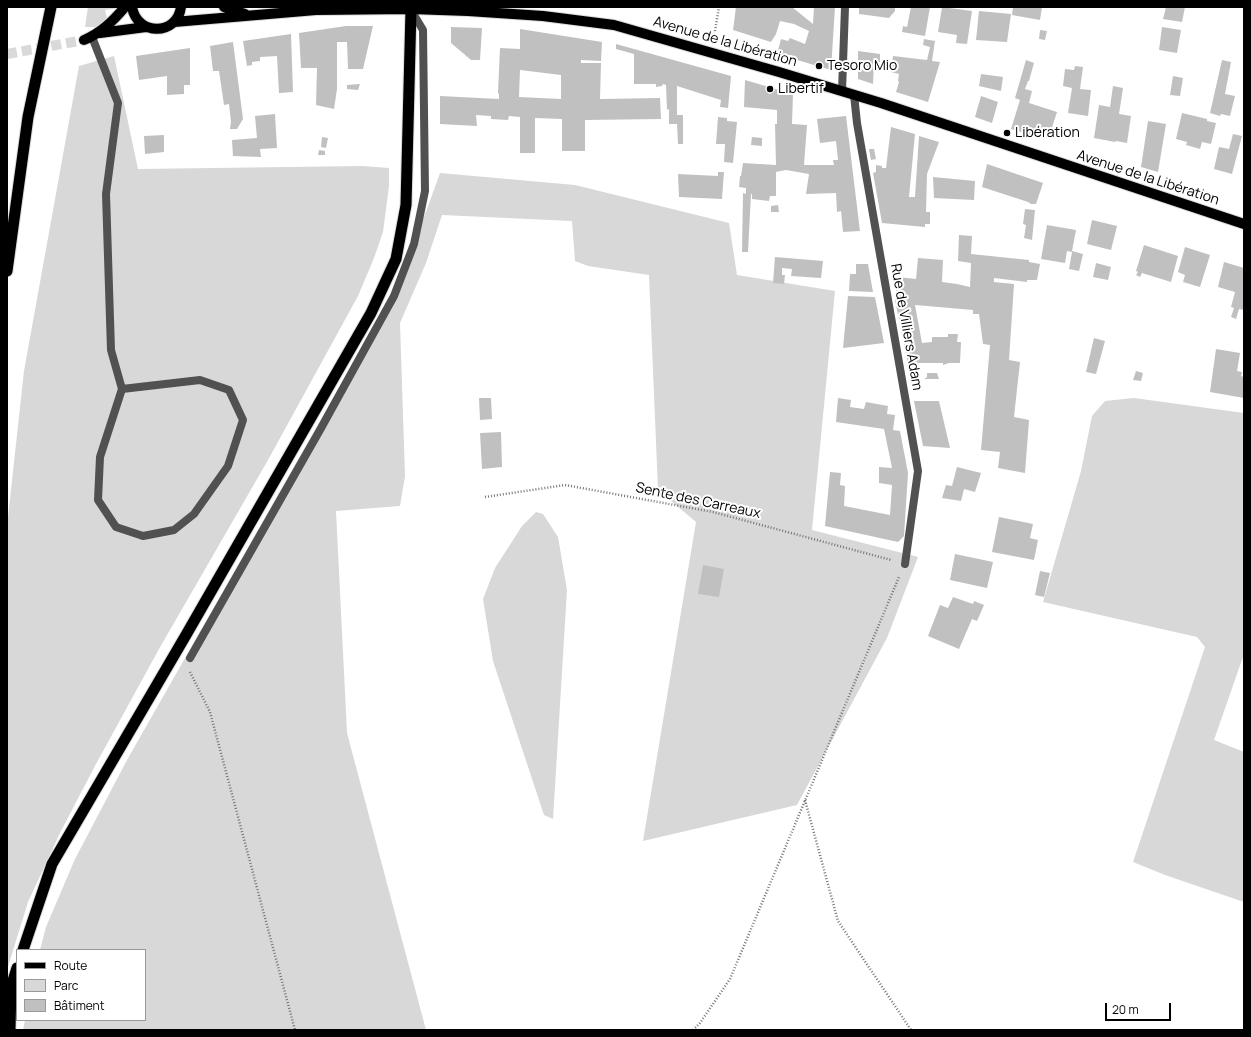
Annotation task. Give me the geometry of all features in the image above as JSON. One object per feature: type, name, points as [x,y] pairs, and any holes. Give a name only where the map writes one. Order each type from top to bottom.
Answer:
[{"type":"highway","points":[[7,271],[28,117],[51,7]]},
{"type":"highway","points":[[23,949],[52,864],[371,313],[396,259],[406,204],[411,9]]},
{"type":"highway","points":[[10,1030],[11,987],[16,971]]},
{"type":"main road","points":[[92,36],[117,16],[125,7]]},
{"type":"main road","points":[[132,7],[140,23],[146,27]]},
{"type":"main road","points":[[174,22],[181,7]]},
{"type":"main road","name":"Avenue de la Libération","points":[[224,7],[249,16]]},
{"type":"main road","name":"Avenue de la Libération","points":[[146,27],[153,29],[168,26],[174,22],[249,16],[301,9],[411,9],[468,11],[528,15],[614,25],[842,91],[1244,224]]},
{"type":"main road","points":[[92,36],[146,27]]},
{"type":"street","points":[[842,91],[845,7]]},
{"type":"street","points":[[190,658],[260,538],[394,296],[414,244],[425,191],[424,30],[411,9]]},
{"type":"street","points":[[92,36],[118,103],[106,194],[111,350],[122,389],[100,457],[98,500],[116,527],[143,536],[174,530],[194,514],[228,466],[243,420],[229,390],[200,380],[122,389]]},
{"type":"street","name":"Rue de Villiers Adam","points":[[854,95],[858,131],[918,471],[905,564]]},
{"type":"path","points":[[711,53],[719,7]]},
{"type":"path","name":"Sente des Carreaux","points":[[485,497],[565,485],[713,512],[905,564]]},
{"type":"path","points":[[693,1030],[700,1023],[730,979],[905,564]]},
{"type":"path","points":[[190,658],[190,674],[210,712],[295,1030]]},
{"type":"path","points":[[805,799],[838,921],[911,1030]]},
{"type":"green space","points":[[88,7],[128,7],[105,10],[109,27],[85,27]]},
{"type":"green space","points":[[114,56],[138,169],[363,166],[389,168],[389,186],[383,232],[358,296],[268,460],[159,649],[60,833],[28,902],[7,970],[7,526],[24,371],[79,66]]},
{"type":"green space","points":[[440,173],[575,185],[729,223],[737,275],[835,291],[812,530],[918,557],[887,638],[797,805],[643,841],[696,522],[658,490],[649,275],[588,266],[575,261],[572,221],[442,215],[426,263],[400,323],[405,476],[400,506],[336,511],[347,733],[426,1030],[23,1030],[25,1021],[146,1021],[146,949],[40,949],[46,927],[75,859],[127,760],[391,296],[427,209]]},
{"type":"green space","points":[[1134,398],[1244,413],[1244,654],[1214,740],[1244,752],[1244,902],[1165,875],[1133,862],[1205,647],[1197,637],[1043,602],[1081,471],[1092,416],[1105,401]]},
{"type":"green space","points":[[536,512],[543,514],[558,537],[567,590],[553,819],[544,815],[493,661],[483,599],[495,568],[522,526]]},
{"type":"building","points":[[736,7],[792,7],[813,24],[814,7],[835,7],[831,70],[777,54],[781,39],[788,41],[790,38],[805,44],[809,31],[794,24],[780,21],[776,34],[771,42],[733,30]]},
{"type":"building","points":[[859,7],[895,7],[895,11],[889,18],[859,14]]},
{"type":"building","points":[[911,7],[930,7],[925,36],[902,32],[903,26],[907,27]]},
{"type":"building","points":[[942,7],[972,11],[967,44],[956,43],[957,35],[938,32]]},
{"type":"building","points":[[1013,7],[1042,7],[1040,20],[1012,15]]},
{"type":"building","points":[[1166,7],[1185,7],[1182,22],[1163,19]]},
{"type":"building","points":[[979,11],[1011,14],[1007,42],[976,40]]},
{"type":"building","points":[[346,26],[373,26],[363,69],[348,69],[347,42],[337,42],[337,89],[334,109],[316,105],[317,68],[301,68],[299,33]]},
{"type":"building","points":[[451,27],[482,28],[480,60],[471,60],[451,43]]},
{"type":"building","points":[[1162,27],[1181,30],[1177,53],[1159,50]]},
{"type":"building","points":[[520,29],[602,42],[601,61],[581,60],[581,63],[601,63],[600,99],[660,98],[661,119],[585,120],[585,151],[562,151],[562,119],[535,118],[535,153],[520,153],[520,117],[509,116],[508,120],[491,119],[491,116],[476,115],[477,126],[440,124],[440,96],[499,99],[500,48],[520,49]],"holes":[[[520,70],[561,75],[561,99],[519,97]]]},
{"type":"building","points":[[1040,30],[1047,31],[1045,40],[1039,39]]},
{"type":"building","points":[[291,34],[293,92],[279,93],[277,56],[260,57],[260,61],[252,62],[252,65],[247,66],[243,41]]},
{"type":"building","points":[[924,39],[935,41],[932,61],[940,62],[928,102],[896,92],[899,82],[899,74],[891,72],[893,56],[927,60],[930,47],[923,45]]},
{"type":"building","points":[[233,42],[243,119],[237,129],[230,129],[231,122],[229,104],[224,105],[219,71],[213,71],[210,46]]},
{"type":"building","points":[[616,44],[731,76],[728,108],[720,107],[721,100],[677,86],[677,115],[683,115],[683,144],[678,144],[677,124],[669,124],[666,85],[663,84],[662,86],[656,87],[656,84],[634,84],[634,54],[616,49]]},
{"type":"building","points":[[190,48],[190,85],[184,85],[184,94],[167,95],[167,76],[139,80],[136,56]]},
{"type":"building","points":[[858,51],[880,54],[880,62],[874,62],[873,84],[858,79]]},
{"type":"building","points":[[1026,60],[1034,63],[1025,89],[1032,91],[1029,103],[1057,112],[1049,137],[1035,133],[1034,136],[1011,129],[1020,100],[1015,98]]},
{"type":"building","points":[[1222,60],[1231,62],[1225,94],[1235,96],[1230,116],[1221,114],[1220,116],[1210,113]]},
{"type":"building","points":[[1075,66],[1083,67],[1080,89],[1091,90],[1088,116],[1068,113],[1072,88],[1063,86],[1065,69],[1074,70]]},
{"type":"building","points":[[981,74],[1003,77],[1001,91],[979,86]]},
{"type":"building","points":[[1173,76],[1183,78],[1180,96],[1170,95]]},
{"type":"building","points":[[745,80],[793,94],[792,124],[807,125],[804,165],[834,165],[833,160],[838,160],[836,141],[820,143],[817,119],[846,116],[860,231],[843,232],[841,211],[837,212],[836,193],[806,194],[809,174],[786,170],[776,172],[776,196],[770,196],[769,201],[752,199],[751,194],[748,252],[742,252],[743,193],[746,194],[746,188],[739,187],[743,163],[776,165],[775,124],[777,124],[777,110],[744,107]]},
{"type":"building","points":[[360,84],[358,90],[347,89],[347,85]]},
{"type":"building","points":[[1113,86],[1123,88],[1119,114],[1131,116],[1127,143],[1094,138],[1099,105],[1110,107]]},
{"type":"building","points":[[981,96],[998,102],[992,123],[975,117]]},
{"type":"building","points":[[1182,113],[1207,119],[1207,121],[1216,123],[1211,144],[1202,142],[1200,149],[1186,145],[1187,142],[1176,139]]},
{"type":"building","points":[[275,114],[277,148],[260,149],[261,157],[233,156],[232,140],[257,138],[255,116]]},
{"type":"building","points":[[718,117],[727,118],[727,121],[737,122],[733,163],[724,162],[725,144],[716,144]]},
{"type":"building","points":[[1148,121],[1166,124],[1158,172],[1141,167]]},
{"type":"building","points":[[891,127],[915,134],[909,197],[915,197],[919,136],[939,142],[927,174],[926,212],[930,212],[930,224],[925,224],[925,227],[882,223],[873,173],[876,172],[876,165],[886,168]]},
{"type":"building","points":[[1233,134],[1242,136],[1232,174],[1214,169],[1219,147],[1229,149]]},
{"type":"building","points":[[164,135],[164,152],[145,154],[144,136]]},
{"type":"building","points":[[322,137],[328,138],[326,148],[321,147]]},
{"type":"building","points":[[752,137],[762,138],[762,146],[751,145]]},
{"type":"building","points":[[869,149],[874,149],[876,159],[871,160]]},
{"type":"building","points":[[319,150],[325,151],[325,155],[318,155]]},
{"type":"building","points":[[987,164],[1043,183],[1036,204],[1031,204],[982,187]]},
{"type":"building","points":[[718,172],[724,172],[722,199],[679,197],[678,174],[718,176]]},
{"type":"building","points":[[933,177],[975,181],[974,200],[934,198]]},
{"type":"building","points":[[778,205],[779,212],[771,212],[771,206]]},
{"type":"building","points":[[1025,209],[1035,210],[1032,240],[1024,238],[1026,225],[1023,224]]},
{"type":"building","points":[[1092,220],[1117,226],[1111,250],[1087,244]]},
{"type":"building","points":[[1047,225],[1076,230],[1072,251],[1083,254],[1079,271],[1069,269],[1072,252],[1067,251],[1065,263],[1041,259]]},
{"type":"building","points":[[959,235],[972,236],[971,254],[1029,260],[1029,262],[1040,264],[1037,280],[1027,280],[1027,282],[994,278],[994,282],[1014,284],[1009,360],[1020,362],[1014,417],[1029,420],[1025,473],[998,468],[1000,452],[981,450],[990,345],[983,344],[979,314],[973,314],[973,310],[915,305],[922,343],[932,342],[932,337],[948,337],[948,334],[958,334],[957,342],[961,342],[960,363],[949,363],[943,365],[943,363],[908,363],[895,300],[898,277],[916,279],[918,258],[943,260],[942,282],[970,287],[971,263],[958,261]]},
{"type":"building","points":[[1144,245],[1178,256],[1171,282],[1142,273],[1140,277],[1136,275]]},
{"type":"building","points":[[1185,247],[1210,255],[1200,287],[1183,282],[1185,275],[1178,272]]},
{"type":"building","points":[[775,257],[823,261],[821,278],[791,276],[792,269],[782,268],[782,275],[785,275],[784,284],[773,283]]},
{"type":"building","points":[[1224,262],[1244,268],[1244,310],[1239,309],[1236,319],[1231,317],[1234,308],[1231,307],[1235,292],[1218,287]]},
{"type":"building","points":[[1096,263],[1111,267],[1108,280],[1093,277]]},
{"type":"building","points":[[856,264],[868,264],[873,292],[849,291],[850,274],[856,274]]},
{"type":"building","points":[[848,296],[875,297],[884,343],[843,348]]},
{"type":"building","points":[[1094,338],[1105,341],[1096,374],[1086,372]]},
{"type":"building","points":[[1216,349],[1240,353],[1237,371],[1242,372],[1241,376],[1244,377],[1244,398],[1210,392]]},
{"type":"building","points":[[1136,371],[1143,373],[1141,381],[1133,380]]},
{"type":"building","points":[[927,373],[937,373],[939,379],[924,379],[927,377]]},
{"type":"building","points":[[479,398],[491,398],[492,419],[480,420]]},
{"type":"building","points":[[838,398],[851,400],[850,407],[864,409],[866,402],[888,406],[887,414],[895,415],[893,430],[900,431],[908,473],[904,536],[898,542],[825,526],[830,472],[841,473],[840,485],[845,486],[844,506],[890,515],[892,485],[879,483],[879,467],[892,468],[884,429],[836,422]]},
{"type":"building","points":[[914,401],[939,401],[950,448],[923,446]]},
{"type":"building","points":[[501,432],[502,467],[482,469],[480,433]]},
{"type":"building","points":[[957,467],[981,473],[975,492],[964,489],[961,501],[942,498],[946,485],[952,486]]},
{"type":"building","points":[[999,517],[1033,524],[1030,538],[1038,540],[1034,560],[992,552]]},
{"type":"building","points":[[955,554],[993,562],[987,588],[950,580]]},
{"type":"building","points":[[703,565],[724,569],[719,597],[698,594]]},
{"type":"building","points":[[1040,571],[1050,573],[1044,597],[1035,595]]},
{"type":"building","points":[[953,597],[973,604],[974,601],[984,605],[977,621],[972,619],[959,649],[928,636],[940,605],[948,608]]},
{"type":"tunnel","points":[[7,54],[84,40]]},
{"type":"place","name":"Tesoro Mio","points":[[819,66]]},
{"type":"place","name":"Libertif","points":[[770,89]]},
{"type":"place","name":"Libération","points":[[1007,133]]}]
